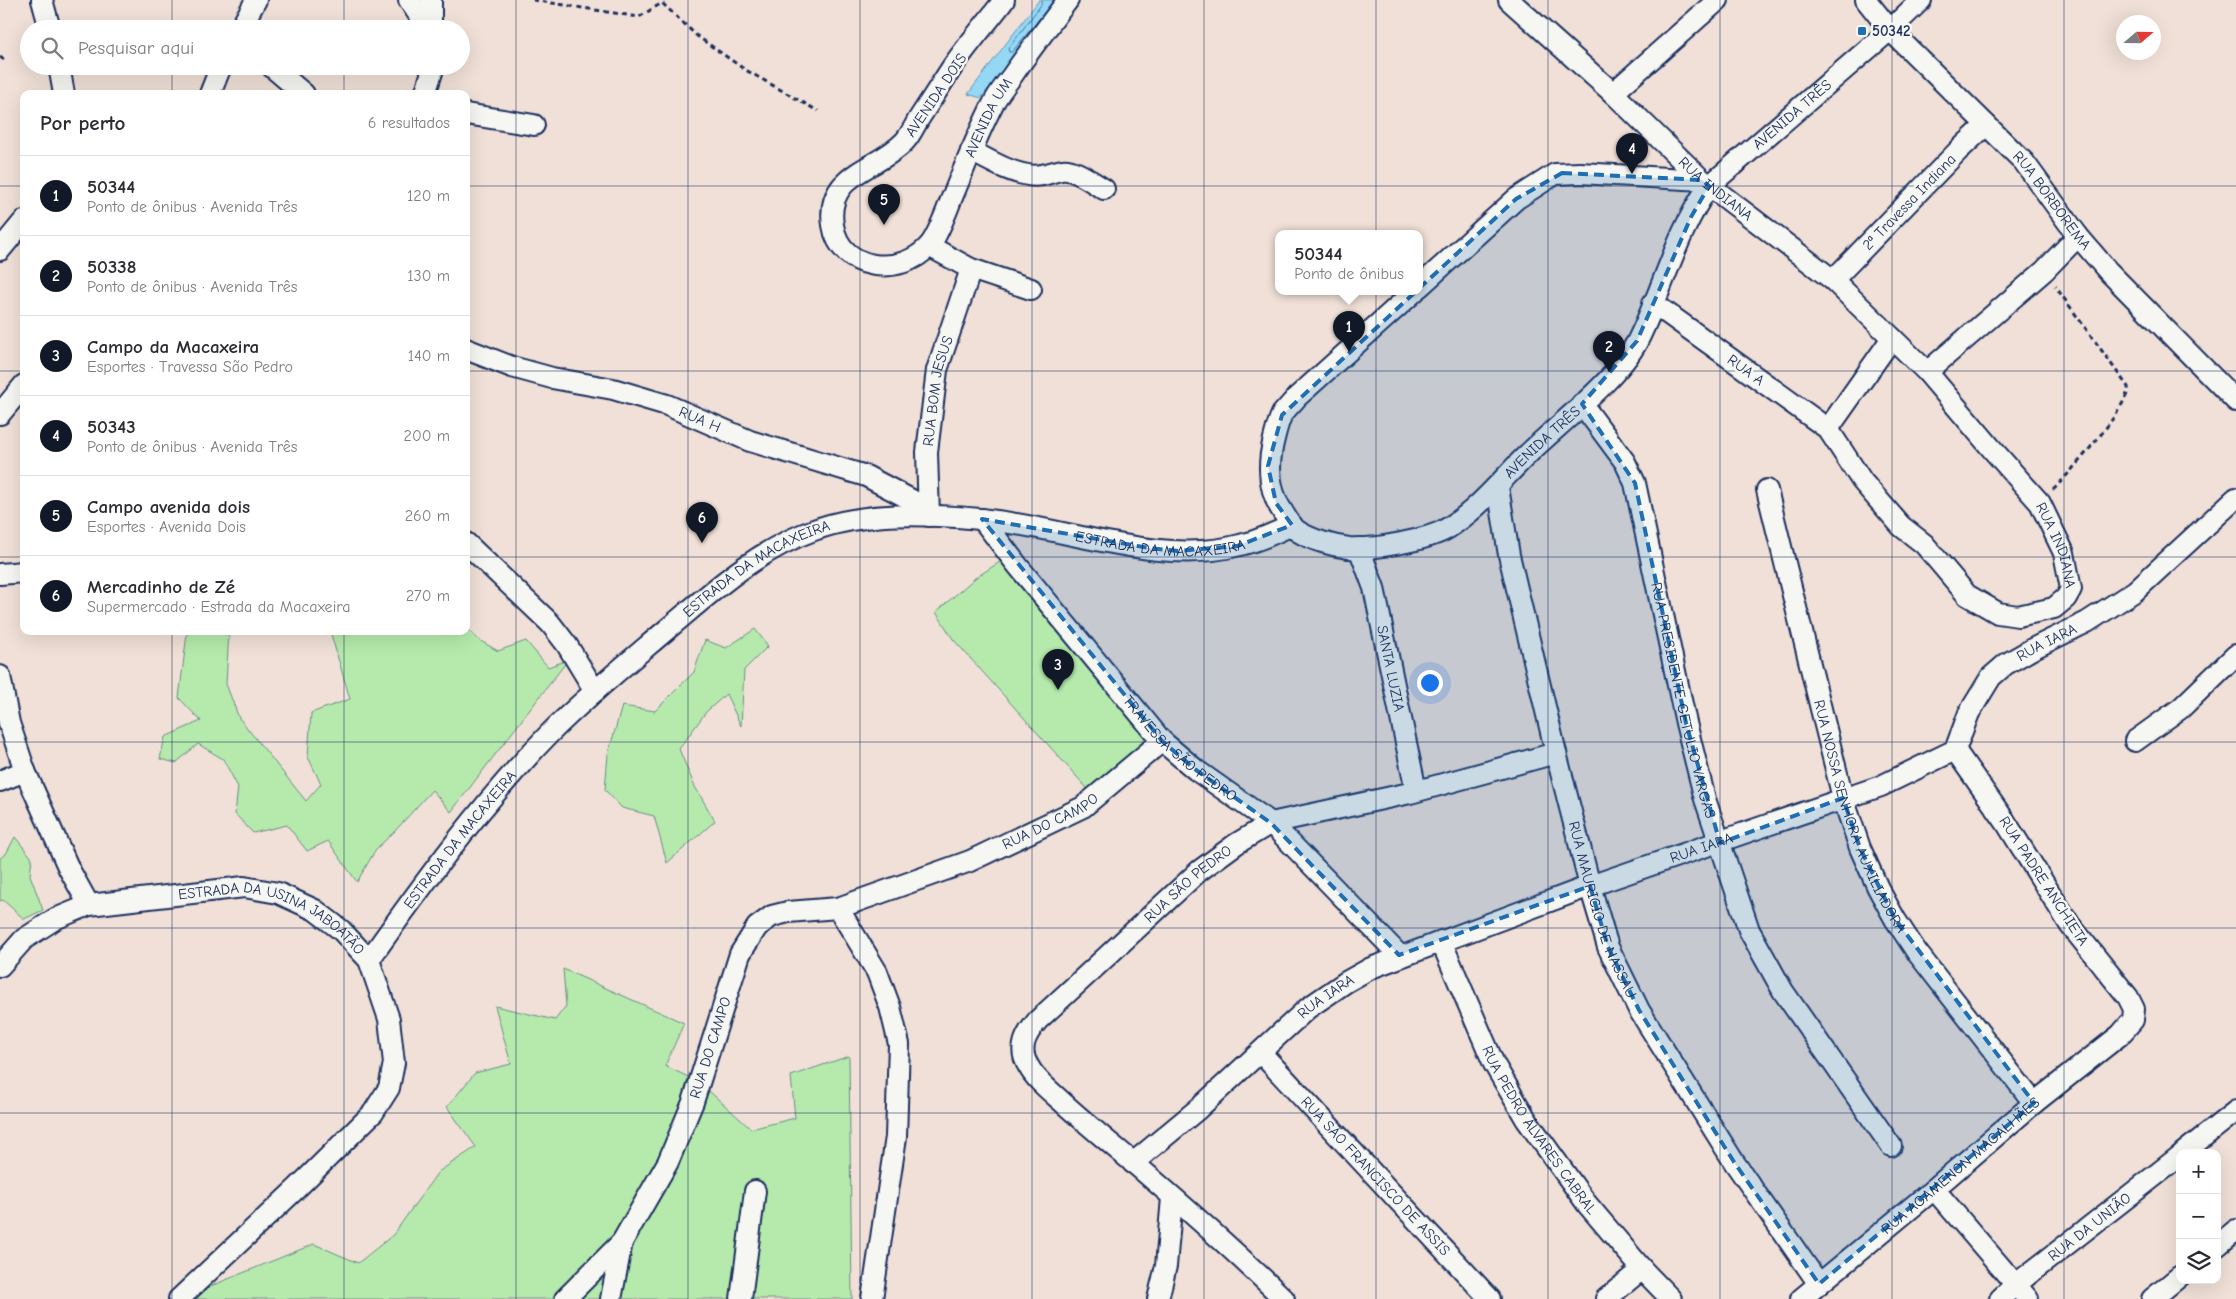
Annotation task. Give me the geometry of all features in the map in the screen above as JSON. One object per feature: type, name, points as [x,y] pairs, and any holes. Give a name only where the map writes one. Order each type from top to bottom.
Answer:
[{"type":"street","points":[[42,0],[48,20]]},
{"type":"street","points":[[245,20],[256,0]]},
{"type":"street","points":[[409,0],[423,20]]},
{"type":"street","points":[[430,20],[431,0]]},
{"type":"street","name":"AVENIDA DOIS","points":[[929,246],[897,265],[883,267],[866,263],[854,257],[842,245],[834,232],[832,216],[836,200],[844,182],[904,142],[952,68],[1004,0]]},
{"type":"street","name":"AVENIDA UM","points":[[929,246],[946,212],[993,102],[1032,46],[1068,0]]},
{"type":"street","name":"RUA INDIANA","points":[[1509,0],[1613,93],[1705,183],[1833,280],[1927,372],[2040,503],[2064,553],[2071,588],[2066,598],[2054,608],[2018,616],[1998,613],[1967,595],[1924,544],[1901,526],[1882,505],[1862,481],[1832,435]]},
{"type":"street","points":[[1613,93],[1718,0]]},
{"type":"street","name":"RUA BORBOREMA","points":[[1866,0],[1890,30],[2024,162],[2078,236],[2127,291],[2236,401]]},
{"type":"street","name":"AVENIDA TRÊS","points":[[1411,295],[1297,397],[1282,415],[1277,426],[1268,466],[1276,503],[1297,531],[1308,536],[1338,546],[1359,548],[1400,543],[1439,533],[1448,528],[1498,487],[1526,456],[1582,404],[1614,371],[1637,341],[1705,183],[1890,30],[1921,0]]},
{"type":"street","points":[[61,75],[63,90]]},
{"type":"street","points":[[212,90],[217,75]]},
{"type":"street","points":[[282,75],[299,90]]},
{"type":"street","points":[[426,90],[431,75]]},
{"type":"street","points":[[470,115],[534,125]]},
{"type":"street","name":"2ª Travessa Indiana","points":[[1833,280],[1958,151],[1986,125]]},
{"type":"street","points":[[971,151],[1015,172],[1029,176],[1045,176],[1063,170],[1072,172],[1104,189]]},
{"type":"street","points":[[1423,283],[1516,200],[1555,174],[1580,173],[1705,183]]},
{"type":"street","points":[[0,250],[20,226]]},
{"type":"street","points":[[1927,372],[2044,272],[2078,236]]},
{"type":"street","points":[[929,246],[971,269],[1031,289]]},
{"type":"street","name":"RUA BOM JESUS","points":[[928,512],[927,452],[937,370],[971,269]]},
{"type":"street","name":"RUA A","points":[[1653,303],[1832,435]]},
{"type":"street","points":[[1832,435],[1892,338]]},
{"type":"street","name":"RUA H","points":[[470,351],[512,367],[552,378],[613,388],[667,405],[750,441],[866,476],[928,512]]},
{"type":"street","points":[[0,414],[20,391]]},
{"type":"street","name":"RUA PRESIDENTE GETULIO VARGAS","points":[[1582,404],[1620,455],[1635,483],[1686,723],[1706,799],[1748,930],[1774,976],[1839,1074],[1891,1146]]},
{"type":"street","name":"RUA MAURICIO DE NASSAU","points":[[1498,487],[1509,555],[1556,753],[1590,886],[1608,947],[1639,1010],[1734,1162],[1819,1284]]},
{"type":"street","name":"RUA NOSSA SENHORA AUXILIADORA","points":[[1767,490],[1843,798],[1860,848],[1878,888],[1916,951],[2034,1103]]},
{"type":"street","name":"RUA IARA","points":[[1133,1163],[1261,1053],[1308,1008],[1346,982],[1371,968],[1399,955],[1590,886],[1720,843],[1881,786],[1955,750],[1969,712],[1991,677],[2006,664],[2087,622],[2135,591],[2236,498]]},
{"type":"street","name":"ESTRADA DA MACAXEIRA","points":[[369,960],[449,849],[549,734],[595,691],[760,554],[815,529],[842,522],[928,512],[982,519],[1149,548],[1178,551],[1208,550],[1237,546],[1260,539],[1292,525]]},
{"type":"street","name":"TRAVESSA SÃO PEDRO","points":[[982,519],[1018,566],[1162,741],[1196,770],[1271,823],[1399,955]]},
{"type":"street","points":[[470,547],[550,623],[567,645],[595,691]]},
{"type":"street","name":"SANTA LUZIA","points":[[1359,548],[1374,588],[1416,791]]},
{"type":"street","points":[[0,574],[20,572]]},
{"type":"street","points":[[2135,741],[2181,708],[2236,655]]},
{"type":"street","points":[[0,676],[9,723],[25,771],[69,869],[89,905]]},
{"type":"street","name":"RUA DO CAMPO","points":[[566,1299],[622,1242],[668,1162],[693,1102],[740,954],[757,927],[772,916],[788,912],[838,908],[970,861],[1083,807],[1162,741]]},
{"type":"street","name":"RUA PADRE ANCHIETA","points":[[1955,750],[2005,821],[2070,925],[2132,1004],[2133,1020],[2120,1035]]},
{"type":"street","name":"RUA SÃO PEDRO","points":[[1284,1299],[1236,1252],[1133,1163],[1103,1140],[1044,1085],[1028,1066],[1022,1047],[1026,1035],[1038,1020],[1199,871],[1236,844],[1271,823],[1416,791],[1556,753]]},
{"type":"street","points":[[0,781],[25,771]]},
{"type":"street","name":"ESTRADA DA USINA JABOATÃO","points":[[0,966],[24,939],[55,919],[89,905],[244,887],[278,893],[315,910],[341,930],[369,960],[389,1019],[394,1063],[389,1088],[373,1113],[296,1190],[179,1299]]},
{"type":"street","points":[[838,908],[878,972],[890,1007],[899,1044],[896,1137],[872,1299]]},
{"type":"street","name":"RUA PEDRO ÁLVARES CABRAL","points":[[1441,941],[1494,1064],[1526,1119],[1586,1204],[1642,1269],[1671,1299]]},
{"type":"street","name":"RUA AGAMENON MAGALHÃES","points":[[1801,1299],[1934,1190],[2034,1103],[2120,1035]]},
{"type":"street","name":"RUA SÃO FRANCISCO DE ASSIS","points":[[1261,1053],[1490,1299]]},
{"type":"street","points":[[2189,1149],[2236,1111]]},
{"type":"street","name":"RUA DA UNIÃO","points":[[2000,1299],[2022,1292],[2176,1159]]},
{"type":"street","points":[[1934,1190],[2022,1292]]},
{"type":"street","points":[[740,1299],[756,1191]]},
{"type":"street","points":[[1158,1299],[1166,1266],[1172,1198]]},
{"type":"street","points":[[2221,1243],[2236,1230]]},
{"type":"street","name":"RUA DO CAMPO","points":[[611,1299],[622,1242]]},
{"type":"street","points":[[1606,1299],[1642,1269]]},
{"type":"street","points":[[2152,1299],[2176,1279]]},
{"type":"path","points":[[533,0],[639,17],[662,3]]},
{"type":"path","points":[[658,0],[705,42],[744,69],[818,112]]},
{"type":"path","points":[[0,57],[6,60]]},
{"type":"path","points":[[2040,503],[2066,477],[2087,451],[2126,400],[2128,391],[2128,387],[2044,272]]},
{"type":"highlighted area","points":[[1562,173],[1702,180],[1709,186],[1691,217],[1637,341],[1582,404],[1635,483],[1686,723],[1720,843],[1843,798],[1860,848],[1895,919],[2034,1103],[1819,1284],[1734,1162],[1639,1010],[1608,947],[1590,886],[1399,955],[1271,823],[1196,770],[1162,741],[982,519],[1149,548],[1178,551],[1237,546],[1292,525],[1276,503],[1268,466],[1282,415],[1516,199]]},
{"type":"green space","points":[[1009,556],[1159,740],[1095,797],[953,639],[936,612],[975,578]]},
{"type":"green space","points":[[755,629],[768,646],[744,670],[741,726],[726,694],[706,712],[679,749],[694,785],[715,821],[667,863],[654,816],[622,808],[605,790],[608,754],[622,706],[655,711],[694,672],[705,640],[726,648]]},
{"type":"green space","points":[[470,632],[479,640],[498,651],[526,641],[548,667],[568,660],[451,812],[432,790],[376,849],[357,882],[328,841],[307,851],[287,825],[253,833],[235,814],[238,787],[223,759],[198,744],[176,763],[160,759],[165,737],[201,721],[179,698],[187,635],[229,635],[226,684],[239,718],[306,801],[321,784],[308,757],[311,713],[350,699],[331,635],[470,635]]},
{"type":"green space","points":[[15,837],[32,858],[30,875],[43,910],[24,919],[3,900],[0,901],[0,858],[6,854]]},
{"type":"green space","points":[[563,969],[684,1023],[665,1066],[699,1082],[751,1129],[795,1118],[791,1076],[849,1056],[852,1299],[179,1299],[314,1244],[358,1263],[393,1235],[438,1172],[476,1147],[447,1107],[475,1073],[511,1064],[495,1006],[555,1020],[566,1006]]},
{"type":"water","points":[[1039,0],[1062,0],[981,98],[968,94]]},
{"type":"place","name":"50342","points":[[1862,31]]},
{"type":"place","name":"50343","points":[[1632,174]]},
{"type":"place","name":"Campo avenida dois","points":[[884,225]]},
{"type":"place","name":"50344","points":[[1349,352]]},
{"type":"place","name":"50338","points":[[1609,372]]},
{"type":"place","name":"Mercadinho de Zé","points":[[702,543]]},
{"type":"place","name":"Campo da Macaxeira","points":[[1058,690]]}]
